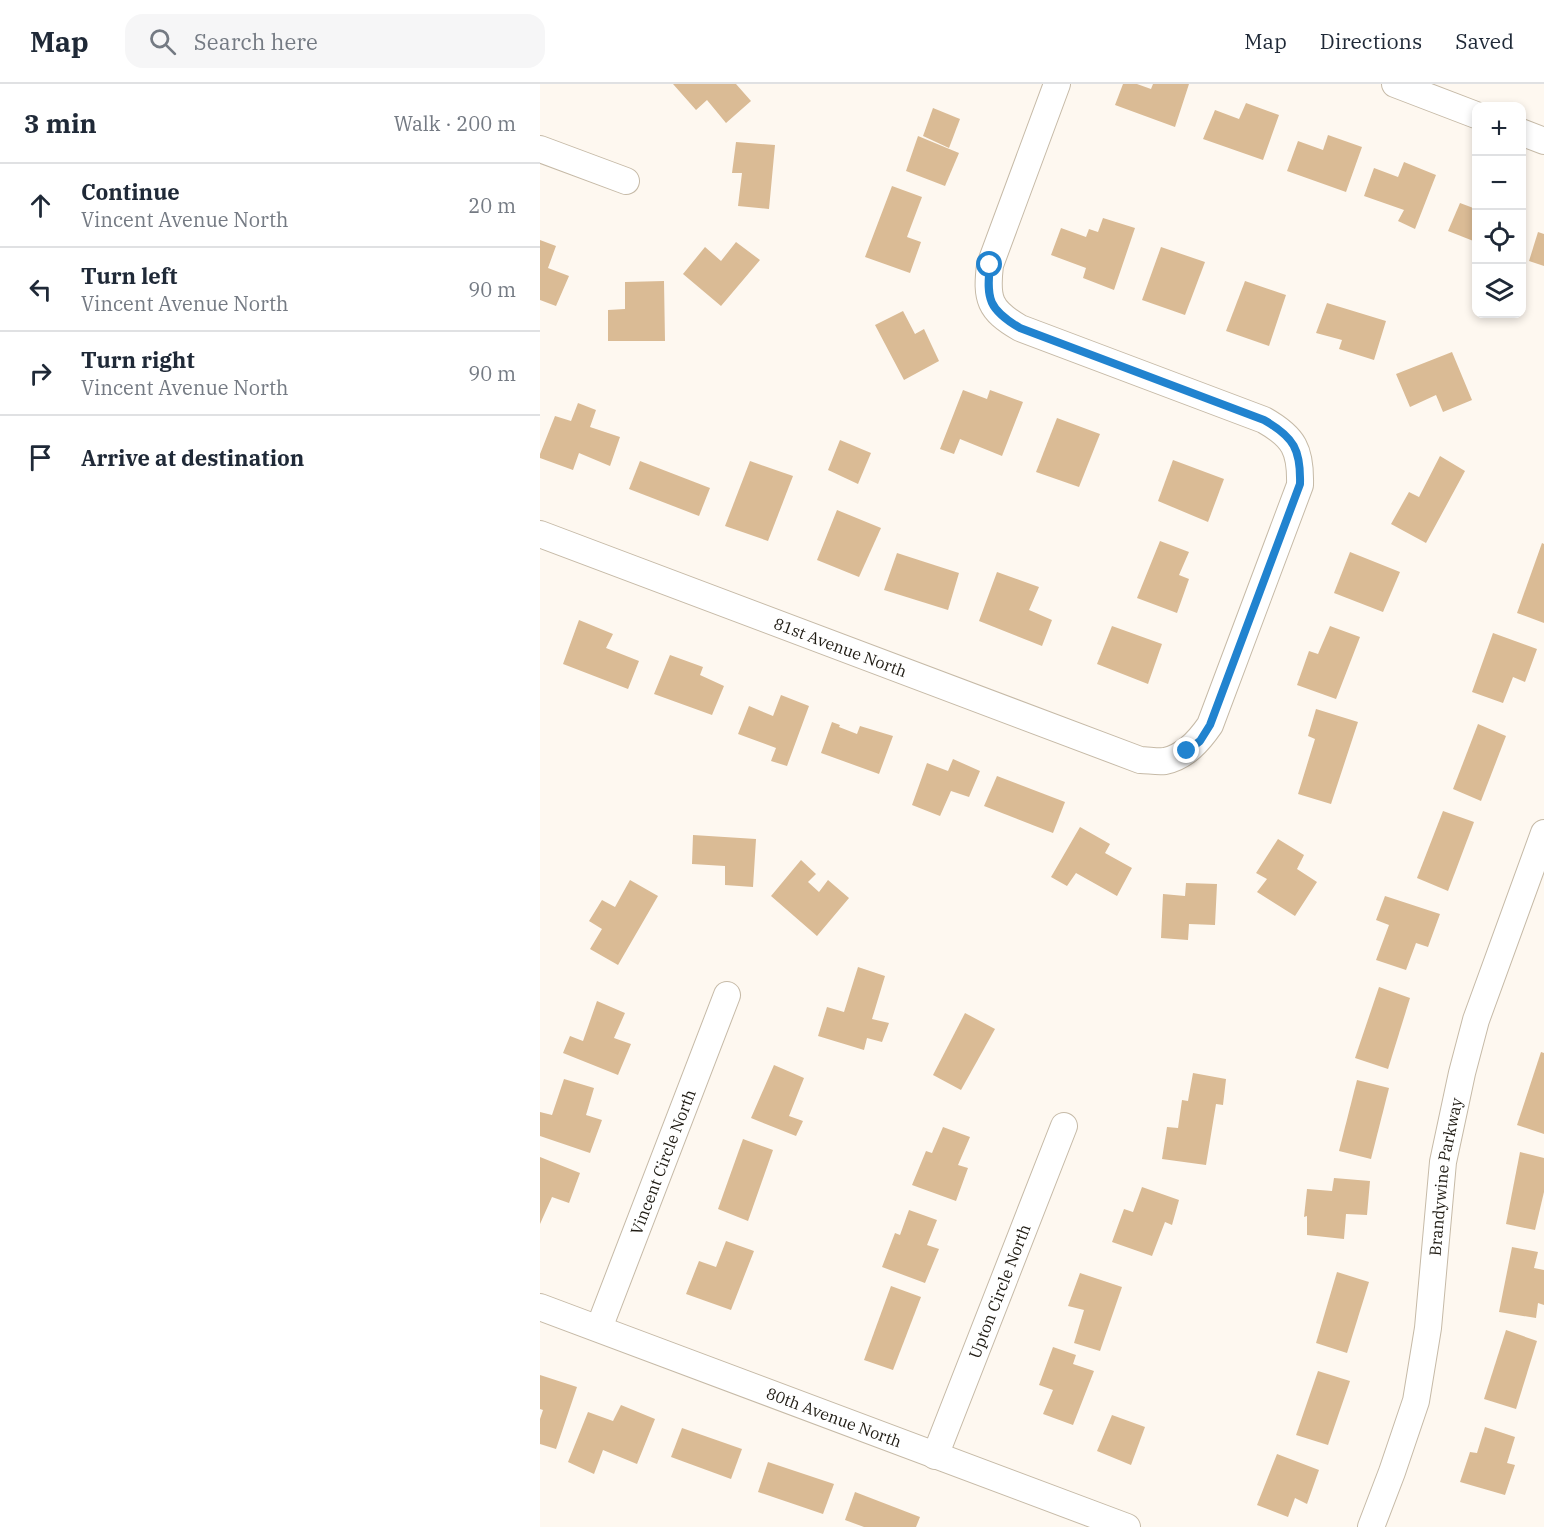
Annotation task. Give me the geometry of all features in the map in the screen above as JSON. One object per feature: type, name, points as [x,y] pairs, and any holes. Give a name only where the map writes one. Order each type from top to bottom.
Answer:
[{"type":"street","name":"81st Avenue North","points":[[540,534],[1140,760],[1165,761],[1187,751],[1200,741],[1210,725],[1300,484],[1300,464],[1294,444],[1281,429],[1264,420],[1020,328],[1003,318],[990,302],[988,284],[990,265],[1057,84]]},
{"type":"street","points":[[1395,84],[1472,113]]},
{"type":"street","points":[[1526,134],[1544,141]]},
{"type":"street","points":[[540,149],[626,181]]},
{"type":"street","name":"Brandywine Parkway","points":[[1371,1527],[1416,1401],[1428,1328],[1443,1162],[1462,1073],[1476,1020],[1544,833]]},
{"type":"street","name":"Vincent Circle North","points":[[598,1328],[727,995]]},
{"type":"street","name":"Upton Circle North","points":[[935,1456],[1064,1126]]},
{"type":"street","name":"80th Avenue North","points":[[540,1307],[1127,1527]]},
{"type":"building","points":[[673,84],[736,84],[751,101],[726,123],[707,100],[696,110]]},
{"type":"building","points":[[1123,84],[1137,84],[1151,89],[1153,84],[1189,84],[1175,127],[1115,105]]},
{"type":"building","points":[[1246,103],[1279,115],[1263,160],[1203,139],[1215,110],[1239,119]]},
{"type":"building","points":[[933,108],[960,119],[949,148],[923,136]]},
{"type":"building","points":[[1328,135],[1362,147],[1346,192],[1287,171],[1298,141],[1323,150]]},
{"type":"building","points":[[918,136],[959,153],[945,186],[906,171]]},
{"type":"building","points":[[736,142],[775,145],[769,209],[738,206],[742,173],[732,173]]},
{"type":"building","points":[[1404,162],[1436,175],[1415,229],[1398,221],[1404,210],[1364,196],[1374,168],[1398,177]]},
{"type":"building","points":[[892,186],[922,197],[907,237],[921,242],[910,273],[865,257]]},
{"type":"building","points":[[1460,203],[1472,208],[1472,240],[1448,231]]},
{"type":"building","points":[[1103,218],[1135,228],[1114,290],[1083,278],[1086,268],[1051,255],[1061,228],[1086,237],[1089,229],[1098,232]]},
{"type":"building","points":[[1538,232],[1544,234],[1544,266],[1529,261]]},
{"type":"building","points":[[540,240],[556,246],[548,268],[569,276],[556,306],[540,300]]},
{"type":"building","points":[[736,242],[760,260],[721,306],[683,274],[705,247],[721,261]]},
{"type":"building","points":[[1161,247],[1205,262],[1185,315],[1142,300]]},
{"type":"building","points":[[664,281],[665,341],[608,341],[608,310],[625,309],[625,282]]},
{"type":"building","points":[[1245,281],[1286,295],[1269,346],[1226,331]]},
{"type":"building","points":[[1327,303],[1386,321],[1374,360],[1339,349],[1342,340],[1316,333]]},
{"type":"building","points":[[903,311],[915,334],[924,329],[939,361],[904,380],[875,325]]},
{"type":"building","points":[[1452,352],[1472,400],[1443,412],[1436,395],[1410,407],[1396,374]]},
{"type":"building","points":[[963,390],[987,399],[990,390],[1023,402],[1002,456],[960,439],[954,454],[940,449]]},
{"type":"building","points":[[578,403],[596,410],[590,427],[620,437],[610,466],[579,453],[573,470],[540,458],[555,416],[571,421]]},
{"type":"building","points":[[1057,418],[1100,434],[1079,487],[1036,472]]},
{"type":"building","points":[[840,440],[871,453],[858,484],[828,470]]},
{"type":"building","points":[[1440,456],[1465,471],[1426,543],[1391,524],[1409,492],[1419,497]]},
{"type":"building","points":[[1173,460],[1224,479],[1208,522],[1158,501]]},
{"type":"building","points":[[640,461],[710,488],[699,516],[629,489]]},
{"type":"building","points":[[750,461],[793,476],[768,541],[725,526]]},
{"type":"building","points":[[837,510],[881,528],[859,577],[817,560]]},
{"type":"building","points":[[1160,541],[1189,552],[1179,575],[1189,579],[1177,613],[1137,598]]},
{"type":"building","points":[[1542,543],[1544,544],[1544,623],[1517,613]]},
{"type":"building","points":[[1350,552],[1400,572],[1383,612],[1334,593]]},
{"type":"building","points":[[897,553],[959,573],[948,610],[884,590]]},
{"type":"building","points":[[997,572],[1039,587],[1029,610],[1052,620],[1042,646],[979,621]]},
{"type":"building","points":[[579,620],[613,634],[606,648],[639,661],[628,689],[563,664]]},
{"type":"building","points":[[1112,626],[1162,644],[1148,684],[1097,664]]},
{"type":"building","points":[[1330,626],[1360,637],[1336,699],[1297,685],[1309,651],[1318,654]]},
{"type":"building","points":[[1493,633],[1537,649],[1525,682],[1513,677],[1503,703],[1472,692]]},
{"type":"building","points":[[670,655],[703,667],[700,675],[724,686],[712,715],[654,694]]},
{"type":"building","points":[[781,695],[809,706],[787,766],[771,761],[776,748],[738,734],[749,706],[773,716]]},
{"type":"building","points":[[1316,709],[1358,722],[1331,804],[1298,794],[1315,739],[1308,736]]},
{"type":"building","points":[[832,722],[857,734],[860,726],[893,736],[879,774],[821,753]]},
{"type":"building","points":[[1478,724],[1506,736],[1481,801],[1453,789]]},
{"type":"building","points":[[953,759],[980,771],[969,797],[951,791],[940,816],[912,805],[927,763],[948,771]]},
{"type":"building","points":[[997,776],[1065,802],[1053,833],[984,806]]},
{"type":"building","points":[[1443,811],[1474,822],[1448,891],[1417,878]]},
{"type":"building","points":[[1080,827],[1110,844],[1105,853],[1132,868],[1117,896],[1076,873],[1067,886],[1051,877]]},
{"type":"building","points":[[693,835],[756,839],[753,887],[725,885],[725,866],[692,864]]},
{"type":"building","points":[[1278,839],[1304,855],[1297,869],[1317,882],[1295,916],[1257,892],[1267,879],[1256,873]]},
{"type":"building","points":[[801,860],[816,874],[808,882],[819,892],[828,880],[849,898],[817,936],[771,896]]},
{"type":"building","points":[[630,880],[658,896],[618,965],[590,949],[602,929],[589,921],[602,900],[615,907]]},
{"type":"building","points":[[1186,883],[1217,884],[1215,925],[1189,924],[1188,940],[1161,938],[1163,894],[1185,896]]},
{"type":"building","points":[[1385,896],[1440,914],[1428,947],[1416,943],[1406,970],[1376,960],[1389,925],[1376,920]]},
{"type":"building","points":[[858,967],[885,976],[872,1019],[889,1023],[882,1042],[867,1038],[864,1050],[818,1036],[827,1007],[844,1012]]},
{"type":"building","points":[[1379,987],[1410,998],[1388,1069],[1355,1058]]},
{"type":"building","points":[[597,1001],[625,1013],[614,1038],[631,1044],[618,1075],[563,1053],[570,1036],[583,1041]]},
{"type":"building","points":[[965,1013],[995,1029],[961,1090],[933,1075]]},
{"type":"building","points":[[1541,1052],[1544,1053],[1544,1134],[1517,1125]]},
{"type":"building","points":[[774,1065],[804,1078],[789,1116],[803,1121],[796,1136],[751,1118]]},
{"type":"building","points":[[1193,1073],[1226,1079],[1223,1105],[1216,1104],[1206,1165],[1162,1159],[1167,1127],[1178,1128],[1182,1100],[1188,1101]]},
{"type":"building","points":[[564,1079],[594,1088],[586,1115],[602,1120],[590,1153],[540,1136],[540,1112],[552,1115]]},
{"type":"building","points":[[1357,1080],[1389,1088],[1371,1159],[1339,1151]]},
{"type":"building","points":[[943,1127],[970,1137],[958,1165],[968,1168],[956,1201],[912,1185],[926,1151],[932,1153]]},
{"type":"building","points":[[743,1139],[773,1150],[748,1221],[718,1209]]},
{"type":"building","points":[[1520,1152],[1544,1158],[1544,1192],[1535,1230],[1506,1224]]},
{"type":"building","points":[[540,1157],[580,1173],[569,1203],[552,1197],[540,1224]]},
{"type":"building","points":[[1334,1178],[1370,1181],[1367,1215],[1346,1214],[1344,1239],[1307,1235],[1307,1216],[1304,1217],[1307,1189],[1332,1191]]},
{"type":"building","points":[[1142,1187],[1179,1200],[1172,1225],[1165,1222],[1152,1256],[1112,1242],[1124,1209],[1133,1212]]},
{"type":"building","points":[[909,1210],[937,1220],[927,1245],[939,1249],[925,1283],[882,1267],[895,1233],[900,1235]]},
{"type":"building","points":[[726,1241],[754,1251],[731,1310],[686,1294],[699,1261],[716,1267]]},
{"type":"building","points":[[1512,1247],[1538,1252],[1534,1268],[1544,1270],[1544,1305],[1538,1303],[1536,1318],[1499,1312]]},
{"type":"building","points":[[1337,1272],[1369,1282],[1347,1353],[1316,1343]]},
{"type":"building","points":[[1080,1273],[1122,1287],[1100,1351],[1074,1343],[1084,1310],[1068,1306]]},
{"type":"building","points":[[891,1286],[921,1297],[893,1370],[864,1360]]},
{"type":"building","points":[[1506,1330],[1537,1341],[1516,1409],[1484,1399]]},
{"type":"building","points":[[1053,1347],[1076,1355],[1073,1364],[1094,1371],[1073,1425],[1043,1414],[1053,1390],[1039,1385]]},
{"type":"building","points":[[1318,1371],[1350,1381],[1328,1445],[1296,1435]]},
{"type":"building","points":[[540,1375],[577,1387],[556,1449],[540,1444],[540,1419],[543,1410],[540,1409]]},
{"type":"building","points":[[621,1405],[655,1419],[637,1464],[603,1450],[594,1474],[568,1462],[588,1412],[613,1421]]},
{"type":"building","points":[[1112,1415],[1145,1427],[1131,1465],[1097,1451]]},
{"type":"building","points":[[1485,1427],[1515,1437],[1507,1463],[1515,1465],[1505,1495],[1460,1482],[1470,1452],[1477,1453]]},
{"type":"building","points":[[682,1428],[742,1449],[731,1479],[671,1457]]},
{"type":"building","points":[[1277,1454],[1319,1470],[1307,1504],[1295,1498],[1288,1517],[1257,1505]]},
{"type":"building","points":[[768,1462],[834,1484],[823,1514],[758,1492]]},
{"type":"building","points":[[855,1492],[920,1517],[916,1527],[864,1527],[845,1520]]},
{"type":"route","points":[[990,265],[988,284],[990,302],[1003,318],[1020,328],[1264,420],[1281,429],[1294,444],[1300,464],[1300,484],[1210,725],[1200,741],[1187,751]]}]
